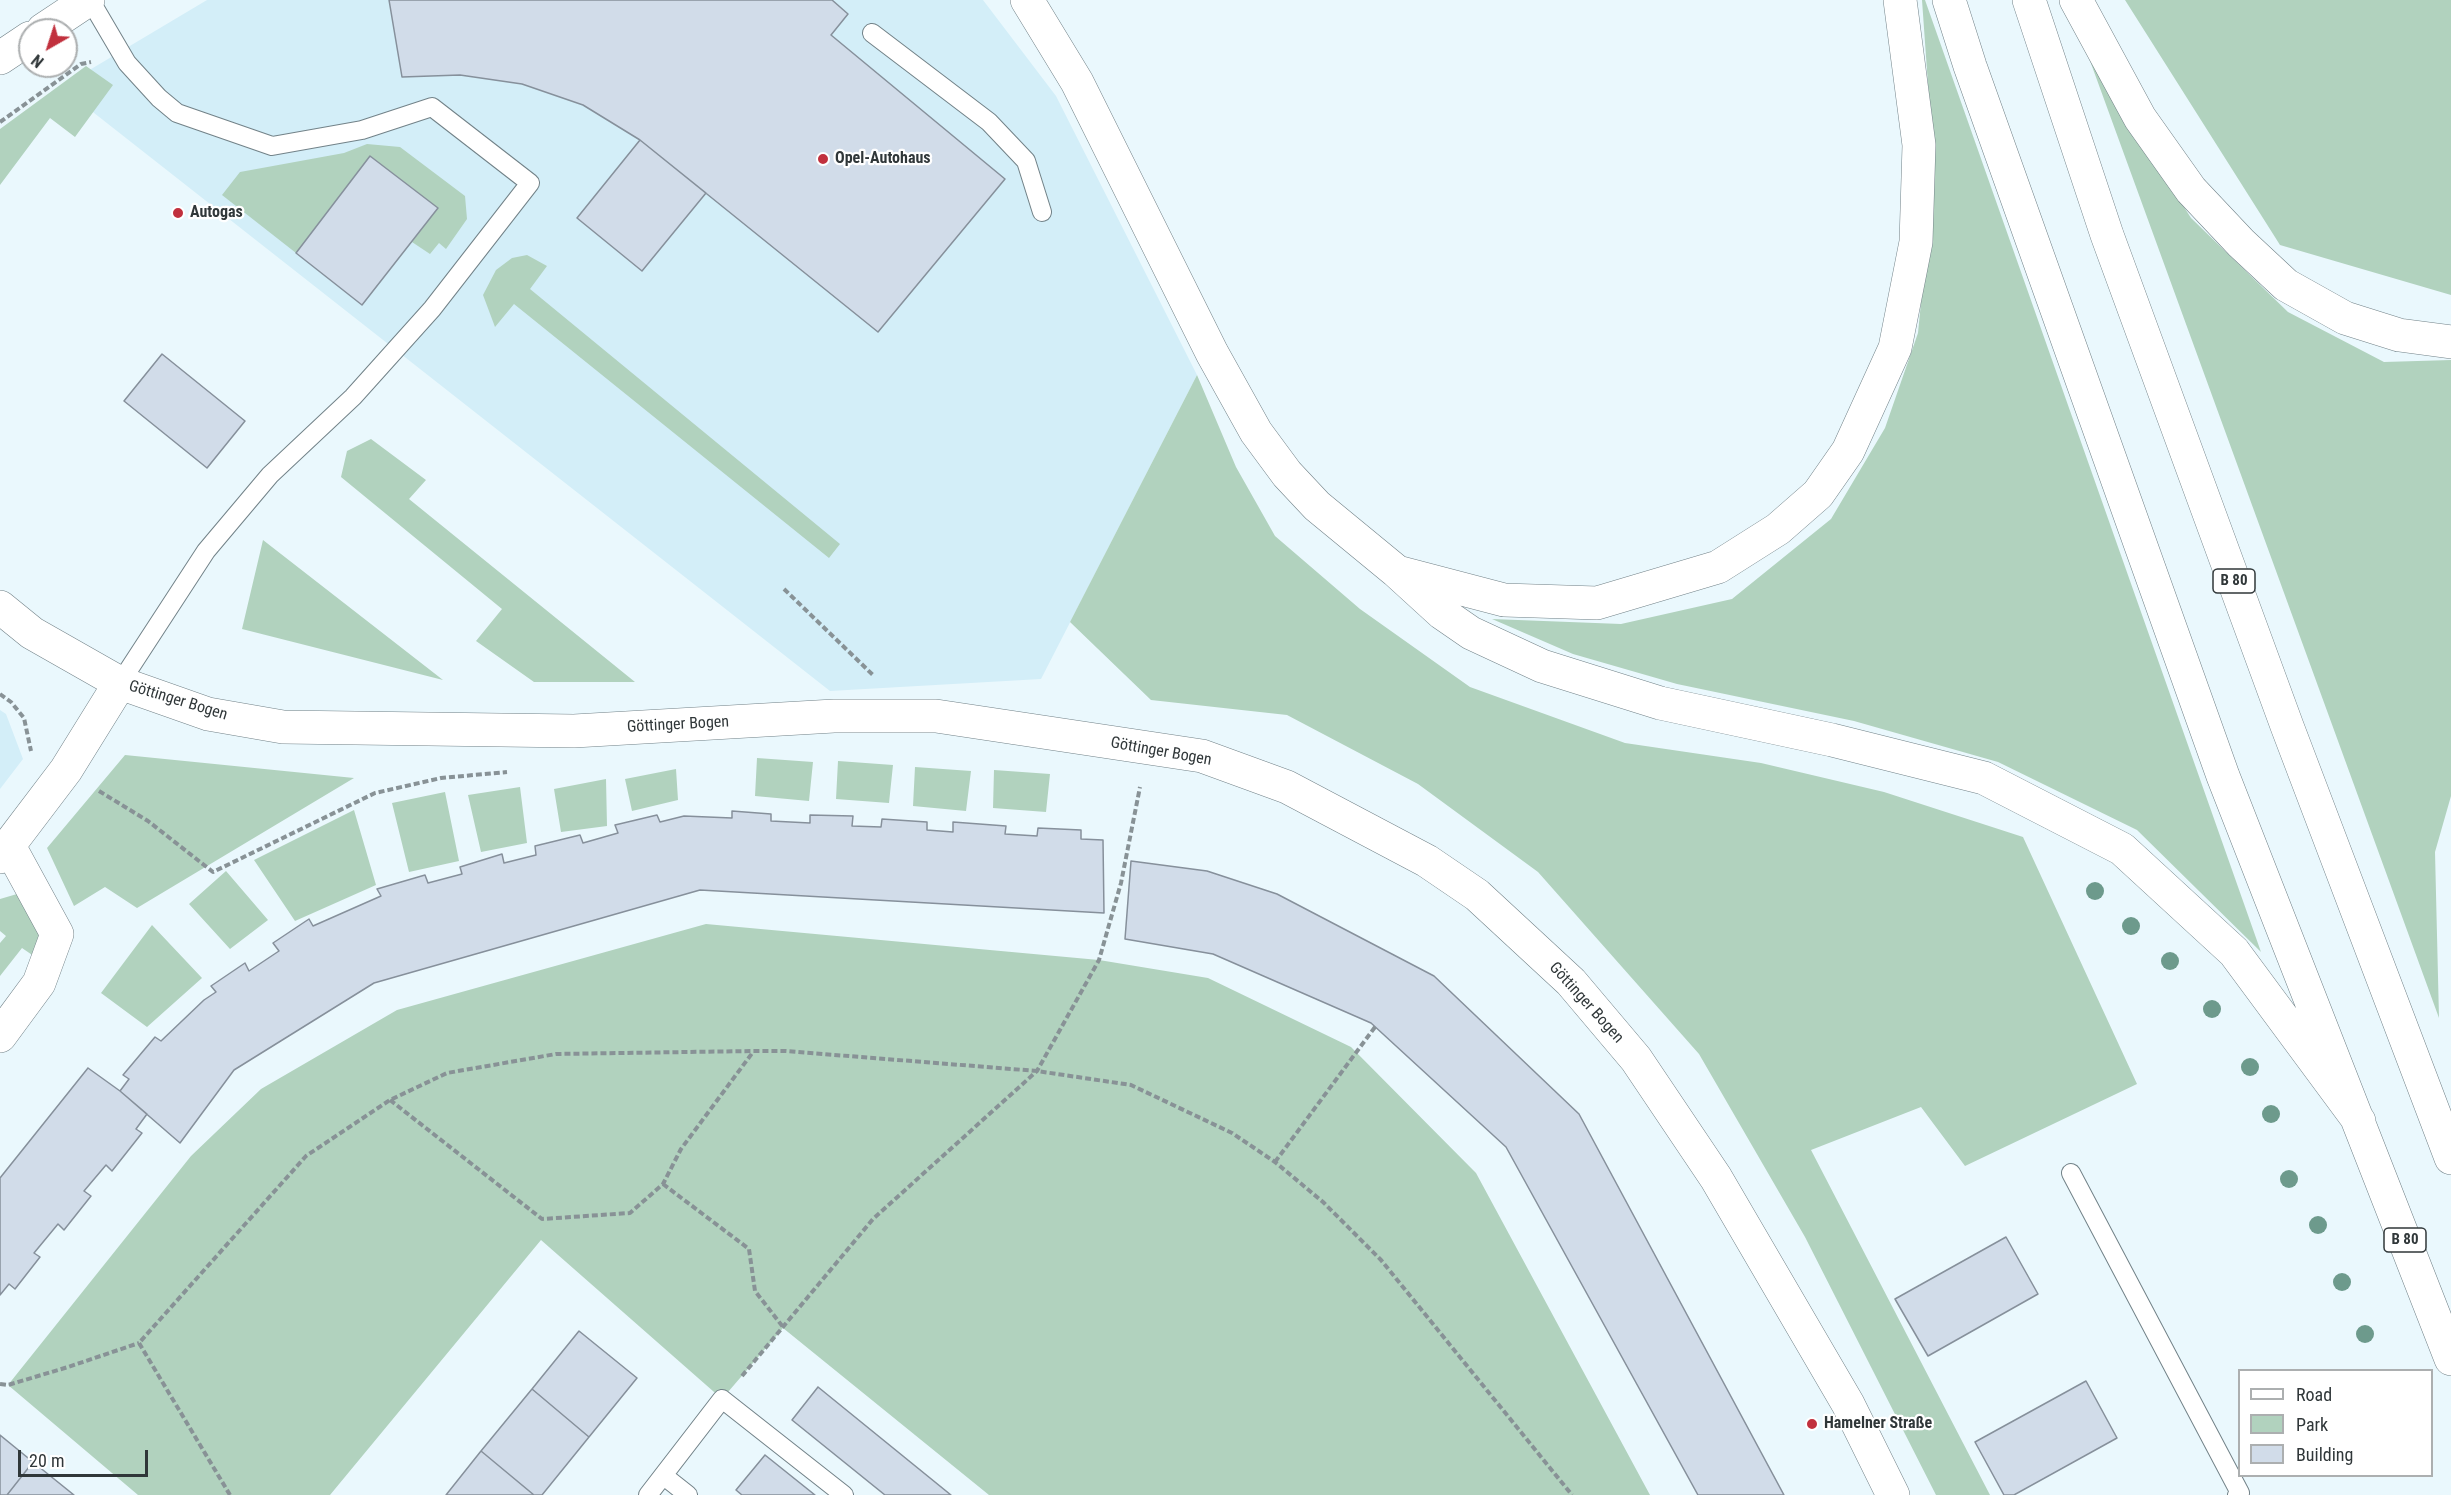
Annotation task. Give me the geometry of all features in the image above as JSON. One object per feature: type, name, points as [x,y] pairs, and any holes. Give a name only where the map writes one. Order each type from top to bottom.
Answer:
[{"type":"main road","points":[[61,18],[89,0]]},
{"type":"main road","points":[[1027,0],[1077,82],[1212,353],[1256,432],[1287,474],[1317,506],[1396,571],[1442,614],[1471,633],[1542,666],[1660,703],[1832,740],[1984,778],[2122,849],[2234,952],[2359,1121]]},
{"type":"main road","points":[[1396,571],[1504,600],[1597,603],[1718,567],[1778,529],[1818,494],[1848,451],[1895,348],[1916,242],[1919,145],[1900,0]]},
{"type":"main road","name":"B 80","points":[[1949,0],[1970,66],[2223,776],[2451,1359]]},
{"type":"main road","name":"B 80","points":[[2029,0],[2107,235],[2287,726],[2451,1158]]},
{"type":"main road","points":[[2076,0],[2140,118],[2191,190],[2241,243],[2286,285],[2344,318],[2398,335],[2451,342]]},
{"type":"main road","points":[[0,58],[18,46]]},
{"type":"main road","name":"Göttinger Bogen","points":[[0,607],[32,633],[120,684],[208,714],[283,727],[574,730],[834,716],[936,716],[1202,756],[1287,787],[1427,861],[1477,895],[1571,982],[1636,1059],[1716,1178],[1848,1404],[1893,1495]]},
{"type":"main road","name":"Göttinger Bogen","points":[[0,1036],[39,983],[57,934],[5,851],[66,771],[120,684]]},
{"type":"lane","points":[[89,0],[127,63],[159,98],[177,113],[272,146],[362,130],[432,107],[530,183],[432,309],[353,397],[270,476],[206,551],[120,684]]},
{"type":"lane","points":[[873,33],[989,122],[1026,161],[1042,212]]},
{"type":"lane","points":[[2071,1173],[2240,1493],[2237,1495]]},
{"type":"lane","points":[[648,1495],[722,1399],[844,1495]]},
{"type":"lane","points":[[664,1476],[688,1495]]},
{"type":"path","points":[[0,123],[81,64],[93,62]]},
{"type":"path","points":[[784,589],[915,716]]},
{"type":"path","points":[[0,693],[24,718],[31,751],[30,759]]},
{"type":"path","points":[[722,1399],[873,1219],[1037,1071],[1100,960],[1121,883],[1147,748]]},
{"type":"path","points":[[98,790],[148,821],[213,872],[375,793],[441,778],[512,772]]},
{"type":"path","points":[[1275,1162],[1375,1028]]},
{"type":"path","points":[[390,1100],[543,1219],[630,1213],[663,1184],[681,1149],[753,1051]]},
{"type":"path","points":[[0,1384],[8,1385],[68,1367],[139,1342],[306,1156],[390,1100],[447,1073],[556,1054],[785,1051],[1037,1071],[1131,1085],[1232,1133],[1275,1162],[1323,1202],[1381,1260],[1572,1495]]},
{"type":"path","points":[[663,1184],[749,1249],[755,1291],[783,1327]]},
{"type":"path","points":[[139,1342],[230,1495]]},
{"type":"shaded area","points":[[207,0],[983,0],[1056,96],[1197,375],[1041,679],[830,691],[61,87]]},
{"type":"shaded area","points":[[0,710],[6,714],[23,759],[0,789]]},
{"type":"green space","points":[[1922,0],[1925,0],[2261,952],[2137,830],[1998,762],[1854,721],[1677,684],[1573,654],[1492,619],[1621,624],[1732,599],[1831,519],[1885,428],[1918,333],[1934,169]]},
{"type":"green space","points":[[2125,0],[2451,0],[2451,295],[2280,245]]},
{"type":"green space","points":[[2089,58],[2191,218],[2288,312],[2384,362],[2451,360],[2451,796],[2435,852],[2439,1018]]},
{"type":"green space","points":[[86,66],[113,85],[75,137],[50,118],[0,185],[0,129],[70,78],[78,78],[78,72]]},
{"type":"green space","points":[[367,144],[400,147],[465,196],[467,219],[446,249],[439,243],[430,254],[412,242],[438,208],[370,156],[296,253],[222,195],[240,172],[344,153]]},
{"type":"green space","points":[[527,255],[547,266],[530,289],[840,544],[829,558],[514,304],[495,327],[483,295],[496,270],[512,258]]},
{"type":"green space","points":[[1197,375],[1236,467],[1275,536],[1360,609],[1470,687],[1625,743],[1761,763],[1884,792],[2023,837],[2137,1084],[1965,1166],[1921,1107],[1811,1150],[1990,1495],[1936,1495],[1805,1237],[1699,1054],[1538,872],[1418,784],[1287,715],[1151,700],[1070,622]]},
{"type":"green space","points":[[371,439],[426,480],[409,499],[635,682],[534,682],[476,641],[502,609],[341,477],[347,451]]},
{"type":"green space","points":[[263,540],[443,680],[242,629]]},
{"type":"green space","points":[[125,755],[354,778],[137,908],[105,887],[74,906],[47,848]]},
{"type":"green space","points":[[757,758],[813,762],[809,801],[755,796]]},
{"type":"green space","points":[[838,761],[893,765],[889,803],[836,799]]},
{"type":"green space","points":[[915,767],[971,771],[966,811],[913,806]]},
{"type":"green space","points":[[676,769],[678,800],[632,811],[625,779]]},
{"type":"green space","points":[[994,770],[1050,774],[1046,812],[993,808]]},
{"type":"green space","points":[[606,779],[607,826],[561,832],[554,789]]},
{"type":"green space","points":[[520,787],[527,843],[481,852],[468,795]]},
{"type":"green space","points":[[445,792],[459,861],[409,872],[392,803]]},
{"type":"green space","points":[[354,810],[376,885],[295,921],[254,860]]},
{"type":"green space","points":[[226,871],[268,920],[230,949],[189,904]]},
{"type":"green space","points":[[17,894],[44,931],[41,961],[22,948],[0,976],[0,943],[6,936],[0,931],[0,899]]},
{"type":"green space","points":[[706,924],[1099,960],[1208,978],[1351,1047],[1476,1173],[1650,1495],[989,1495],[783,1328],[722,1399],[541,1240],[330,1495],[138,1495],[8,1385],[191,1156],[261,1089],[397,1010]]},
{"type":"green space","points":[[152,925],[202,978],[147,1027],[101,993]]},
{"type":"building","name":"Opel-Autohaus","points":[[389,0],[832,0],[848,14],[831,35],[1005,179],[878,332],[640,140],[583,105],[522,84],[460,75],[402,77]]},
{"type":"building","points":[[640,140],[706,193],[642,271],[577,218]]},
{"type":"building","points":[[370,156],[438,208],[362,305],[296,253]]},
{"type":"building","points":[[162,354],[245,421],[207,468],[124,401]]},
{"type":"building","points":[[732,811],[771,814],[771,821],[810,823],[810,815],[853,816],[852,826],[881,827],[882,819],[927,822],[927,830],[953,832],[953,822],[1006,826],[1005,834],[1037,836],[1038,828],[1081,830],[1081,839],[1103,840],[1104,913],[700,890],[374,983],[234,1070],[180,1143],[120,1091],[129,1079],[123,1075],[155,1037],[161,1041],[204,1000],[216,992],[211,986],[245,963],[249,971],[279,951],[273,943],[309,919],[313,926],[381,896],[377,889],[425,875],[428,883],[462,874],[460,867],[502,854],[504,863],[536,855],[535,846],[580,835],[583,843],[618,833],[615,825],[657,815],[660,822],[684,816],[732,818]]},
{"type":"building","points":[[1131,861],[1207,871],[1277,894],[1434,976],[1579,1114],[1784,1495],[1698,1495],[1506,1147],[1371,1023],[1213,954],[1125,939]]},
{"type":"building","points":[[88,1068],[147,1114],[136,1129],[142,1133],[112,1171],[106,1165],[84,1191],[91,1196],[64,1230],[58,1224],[34,1253],[40,1257],[15,1289],[9,1284],[0,1295],[0,1178]]},
{"type":"building","points":[[2006,1237],[2038,1294],[1928,1356],[1895,1299]]},
{"type":"building","points":[[579,1331],[637,1378],[589,1437],[532,1389]]},
{"type":"building","points":[[2086,1381],[2117,1438],[2014,1495],[2004,1495],[1975,1442]]},
{"type":"building","points":[[818,1387],[951,1495],[885,1495],[792,1420]]},
{"type":"building","points":[[532,1389],[589,1437],[542,1495],[534,1495],[481,1451]]},
{"type":"building","points":[[0,1435],[33,1462],[7,1495],[0,1495]]},
{"type":"building","points":[[481,1451],[534,1495],[446,1495]]},
{"type":"building","points":[[765,1455],[815,1495],[742,1495],[736,1490]]},
{"type":"building","points":[[33,1462],[74,1495],[7,1495]]},
{"type":"place","name":"Opel-Autohaus","points":[[823,159]]},
{"type":"place","name":"Autogas","points":[[178,213]]},
{"type":"place","name":"Hamelner Straße","points":[[1812,1424]]}]
